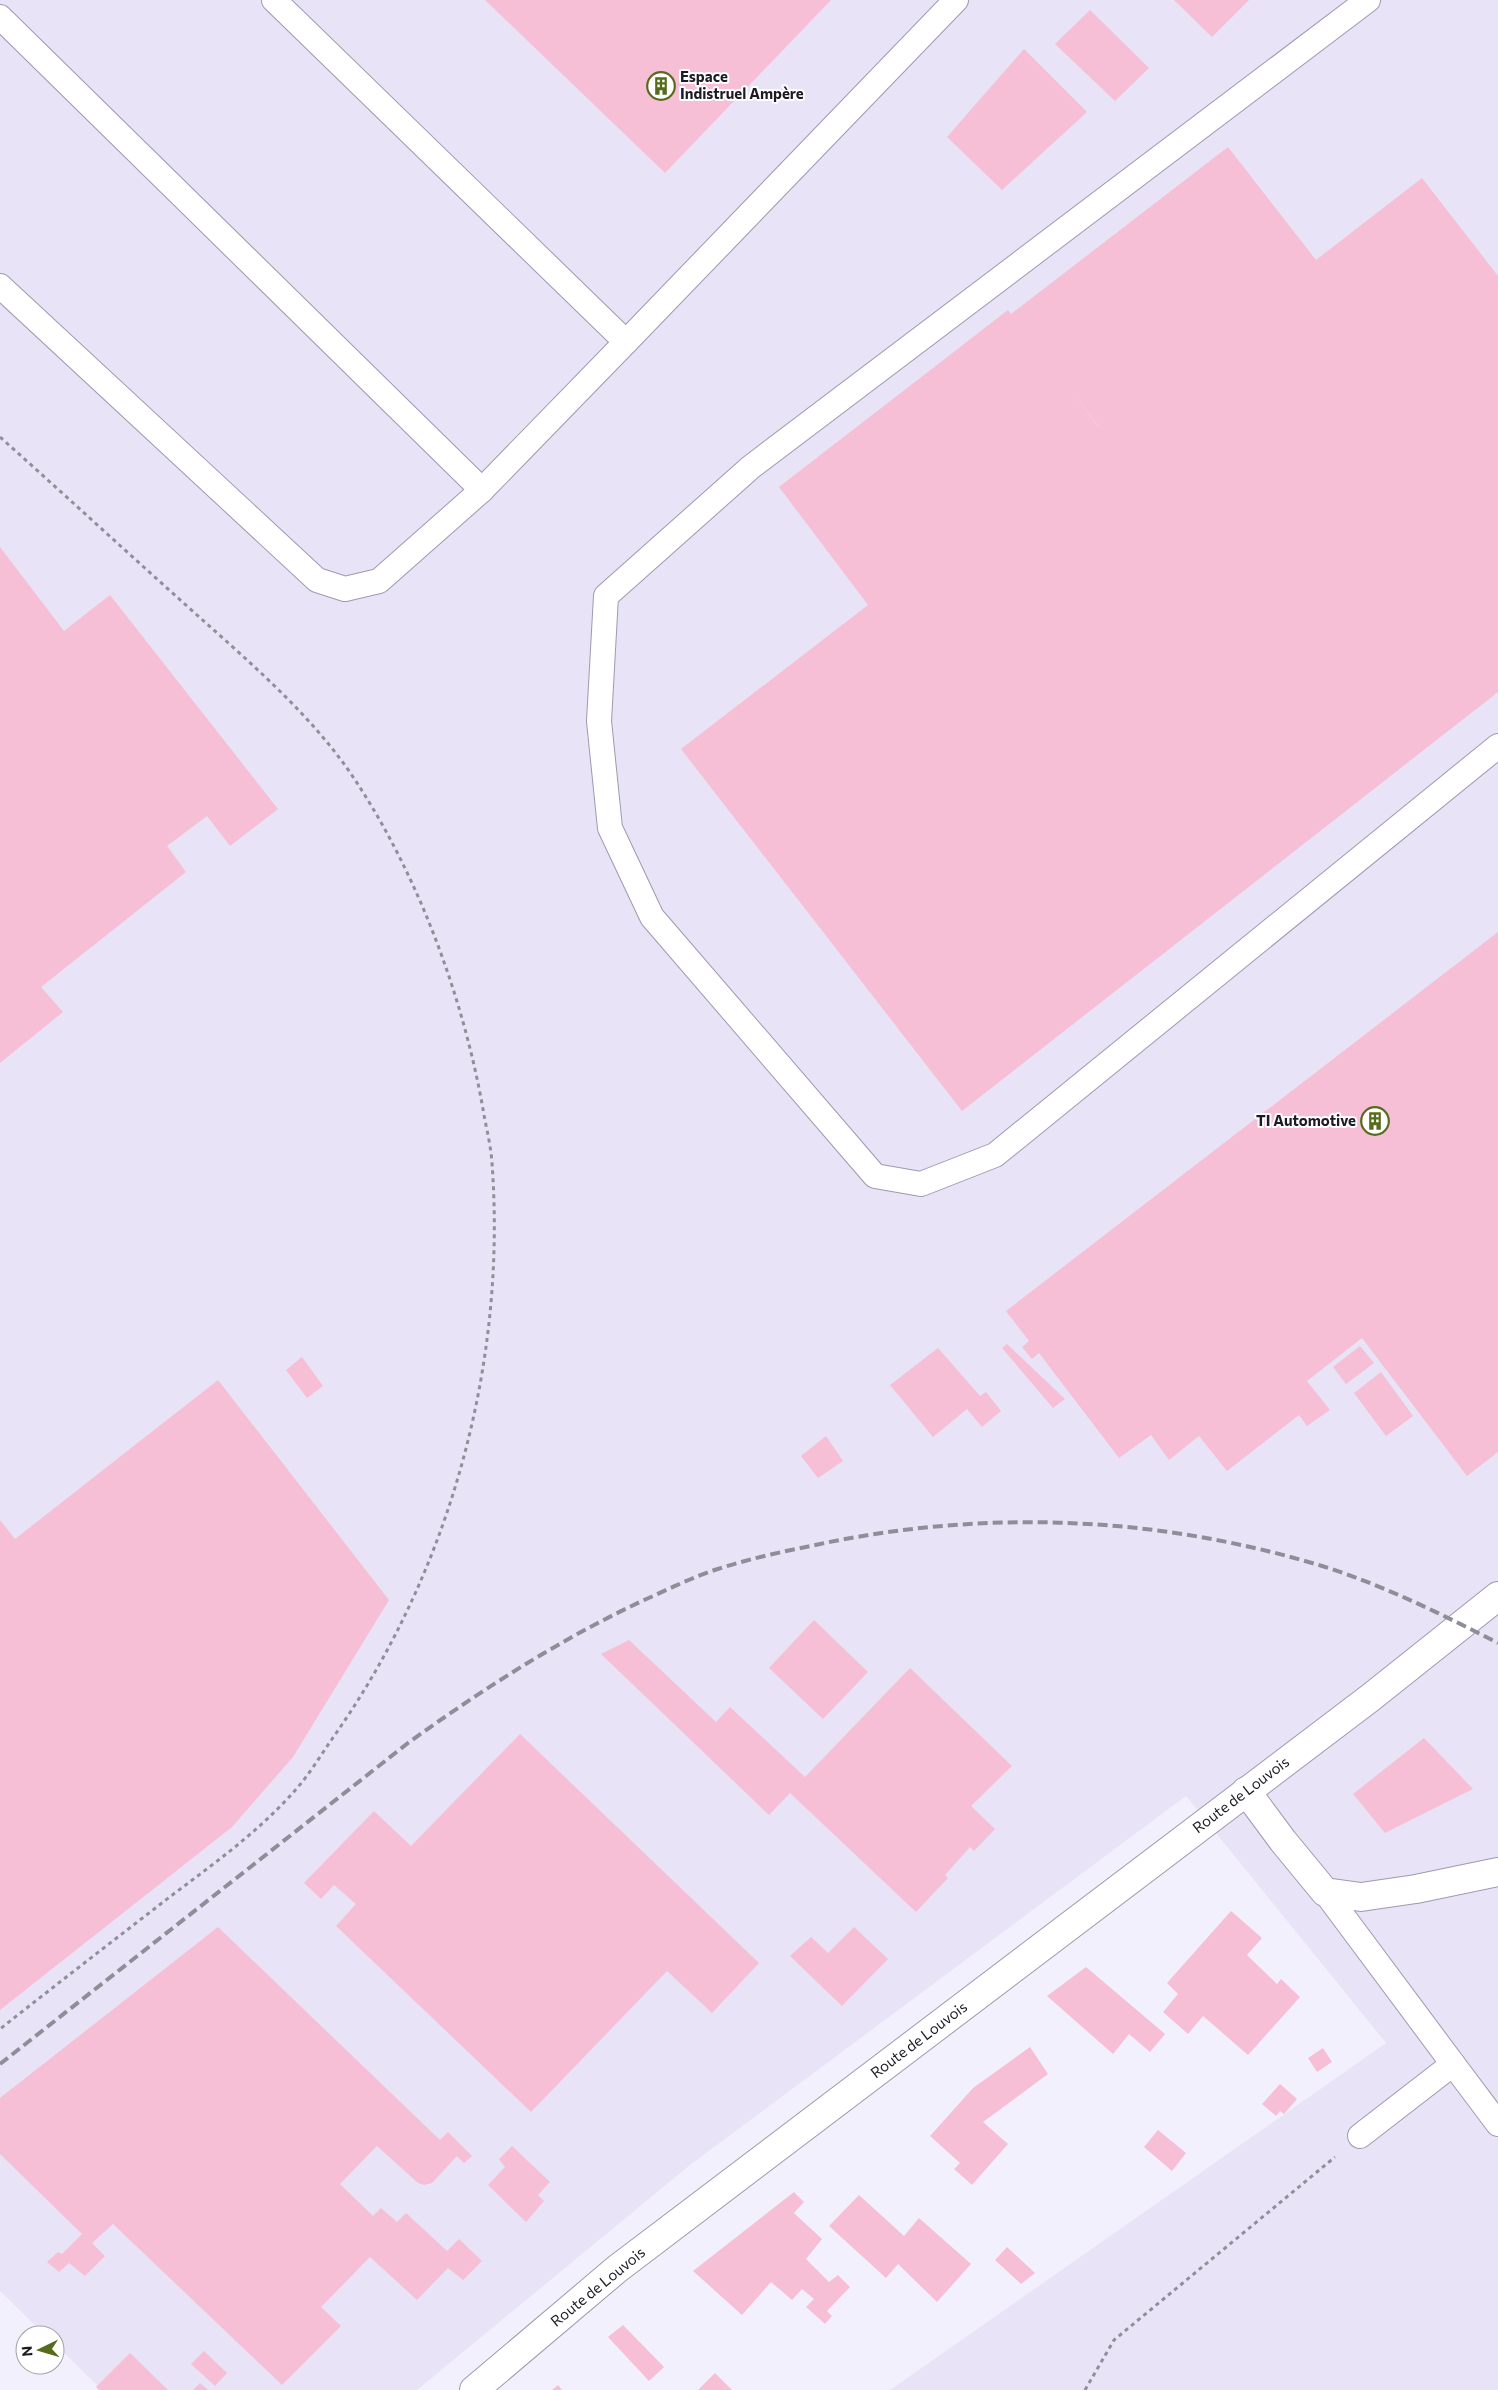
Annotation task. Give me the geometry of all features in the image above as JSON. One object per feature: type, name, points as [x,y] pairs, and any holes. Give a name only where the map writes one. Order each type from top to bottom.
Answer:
[{"type":"street","name":"Route de Louvois","points":[[474,2390],[618,2268],[1370,1698],[1498,1596]]},
{"type":"street","points":[[1246,1791],[1283,1841],[1325,1892],[1361,1897],[1416,1889],[1498,1872]]},
{"type":"lane","points":[[274,0],[626,342]]},
{"type":"lane","points":[[0,286],[317,580],[345,589],[379,581],[482,490],[956,0]]},
{"type":"lane","points":[[1368,0],[751,467],[606,596],[599,721],[610,828],[652,917],[875,1176],[921,1184],[995,1155],[1498,746]]},
{"type":"lane","points":[[0,17],[482,490]]},
{"type":"lane","points":[[1325,1892],[1498,2124]]},
{"type":"lane","points":[[1360,2136],[1453,2064]]},
{"type":"path","points":[[0,437],[246,659],[312,726],[358,784],[405,869],[435,938],[459,1010],[477,1075],[492,1158],[496,1238],[490,1313],[478,1399],[460,1474],[422,1579],[391,1647],[350,1714],[299,1786],[253,1833],[0,2028]]},
{"type":"path","points":[[1085,2390],[1114,2340],[1360,2136]]},
{"type":"shaded area","points":[[0,0],[1498,0],[1498,2390],[890,2390],[1386,2043],[1186,1796],[690,2165],[417,2390],[102,2390],[65,2354],[65,2325],[35,2325],[0,2291]]},
{"type":"building","name":"Espace Indistruel Ampère","points":[[485,0],[831,0],[665,173]]},
{"type":"building","points":[[1174,0],[1249,0],[1212,37]]},
{"type":"building","points":[[1090,10],[1149,68],[1115,101],[1055,44]]},
{"type":"building","points":[[1024,49],[1087,112],[1002,190],[947,137]]},
{"type":"building","points":[[1228,147],[1316,260],[1422,178],[1498,276],[1498,692],[962,1111],[681,749],[868,605],[779,487],[1008,310],[1011,314]]},
{"type":"building","points":[[0,547],[64,631],[110,595],[278,809],[230,846],[207,816],[167,846],[186,872],[41,987],[63,1012],[0,1063]]},
{"type":"building","name":"TI Automotive","points":[[1498,932],[1498,1452],[1467,1476],[1362,1338],[1307,1381],[1330,1410],[1307,1426],[1299,1415],[1227,1471],[1199,1436],[1169,1460],[1151,1435],[1119,1458],[1039,1353],[1032,1359],[1022,1347],[1029,1341],[1006,1311]]},
{"type":"building","points":[[1007,1344],[1065,1399],[1053,1408],[1002,1348]]},
{"type":"building","points":[[1360,1346],[1374,1363],[1346,1384],[1333,1367]]},
{"type":"building","points":[[938,1348],[980,1396],[986,1392],[1001,1411],[982,1427],[967,1409],[933,1437],[890,1385]]},
{"type":"building","points":[[302,1357],[323,1386],[307,1398],[286,1370]]},
{"type":"building","points":[[1381,1372],[1413,1416],[1386,1436],[1354,1393]]},
{"type":"building","points":[[218,1380],[389,1600],[293,1757],[232,1827],[0,2010],[0,1520],[15,1539]]},
{"type":"building","points":[[826,1436],[843,1461],[818,1478],[801,1456]]},
{"type":"building","points":[[814,1620],[868,1672],[823,1719],[769,1668]]},
{"type":"building","points":[[629,1640],[716,1722],[730,1707],[805,1777],[910,1668],[1012,1766],[971,1806],[995,1829],[974,1851],[970,1847],[945,1875],[948,1878],[916,1912],[790,1793],[769,1815],[601,1654]]},
{"type":"building","points":[[520,1734],[759,1963],[712,2013],[667,1971],[531,2112],[336,1926],[356,1904],[334,1885],[321,1899],[304,1883],[374,1811],[411,1846]]},
{"type":"building","points":[[1424,1738],[1473,1789],[1385,1833],[1353,1794]]},
{"type":"building","points":[[1231,1911],[1262,1938],[1247,1955],[1277,1984],[1281,1979],[1300,1997],[1248,2055],[1203,2016],[1188,2034],[1163,2012],[1178,1994],[1167,1983]]},
{"type":"building","points":[[218,1927],[440,2140],[448,2132],[472,2156],[464,2163],[457,2156],[432,2183],[424,2185],[418,2183],[377,2146],[340,2184],[373,2216],[381,2208],[397,2222],[406,2213],[447,2251],[459,2239],[482,2261],[463,2280],[448,2268],[417,2300],[370,2257],[321,2307],[341,2326],[282,2385],[113,2224],[92,2243],[105,2256],[85,2276],[69,2263],[59,2272],[47,2262],[58,2252],[62,2254],[82,2234],[0,2154],[0,2098]]},
{"type":"building","points":[[854,1927],[888,1959],[842,2006],[790,1956],[811,1937],[828,1953]]},
{"type":"building","points":[[1086,1967],[1165,2034],[1150,2052],[1129,2034],[1113,2054],[1047,1996]]},
{"type":"building","points":[[1030,2047],[1048,2074],[983,2122],[1008,2144],[972,2185],[954,2169],[960,2163],[930,2136],[973,2088]]},
{"type":"building","points":[[1323,2048],[1332,2062],[1317,2072],[1308,2058]]},
{"type":"building","points":[[1280,2084],[1297,2099],[1284,2114],[1280,2111],[1276,2116],[1262,2104]]},
{"type":"building","points":[[1158,2130],[1186,2153],[1172,2171],[1144,2147]]},
{"type":"building","points":[[512,2146],[550,2182],[538,2195],[544,2201],[526,2222],[488,2185],[505,2167],[499,2159]]},
{"type":"building","points":[[794,2192],[804,2202],[794,2213],[822,2239],[806,2259],[829,2282],[838,2275],[850,2287],[827,2311],[832,2316],[825,2324],[806,2307],[814,2299],[802,2289],[792,2300],[771,2282],[742,2315],[693,2271]]},
{"type":"building","points":[[859,2195],[904,2236],[919,2218],[971,2264],[937,2302],[898,2264],[886,2278],[829,2226]]},
{"type":"building","points":[[1007,2247],[1035,2273],[1021,2284],[995,2260]]},
{"type":"building","points":[[623,2325],[664,2367],[649,2381],[608,2337]]},
{"type":"building","points":[[204,2351],[227,2373],[215,2386],[191,2364]]},
{"type":"building","points":[[130,2353],[168,2390],[99,2390],[96,2387]]},
{"type":"building","points":[[715,2373],[732,2390],[698,2390]]},
{"type":"building","points":[[200,2383],[208,2390],[193,2390]]},
{"type":"building","points":[[558,2385],[562,2390],[552,2390]]},
{"type":"railway","points":[[0,2064],[408,1743],[465,1704],[522,1666],[611,1616],[708,1572],[743,1561],[820,1544],[883,1533],[946,1526],[1009,1522],[1072,1523],[1135,1528],[1198,1537],[1260,1549],[1322,1566],[1389,1591],[1498,1643]]},
{"type":"place","name":"Espace Indistruel Ampère","points":[[661,86]]},
{"type":"place","name":"TI Automotive","points":[[1375,1121]]}]
